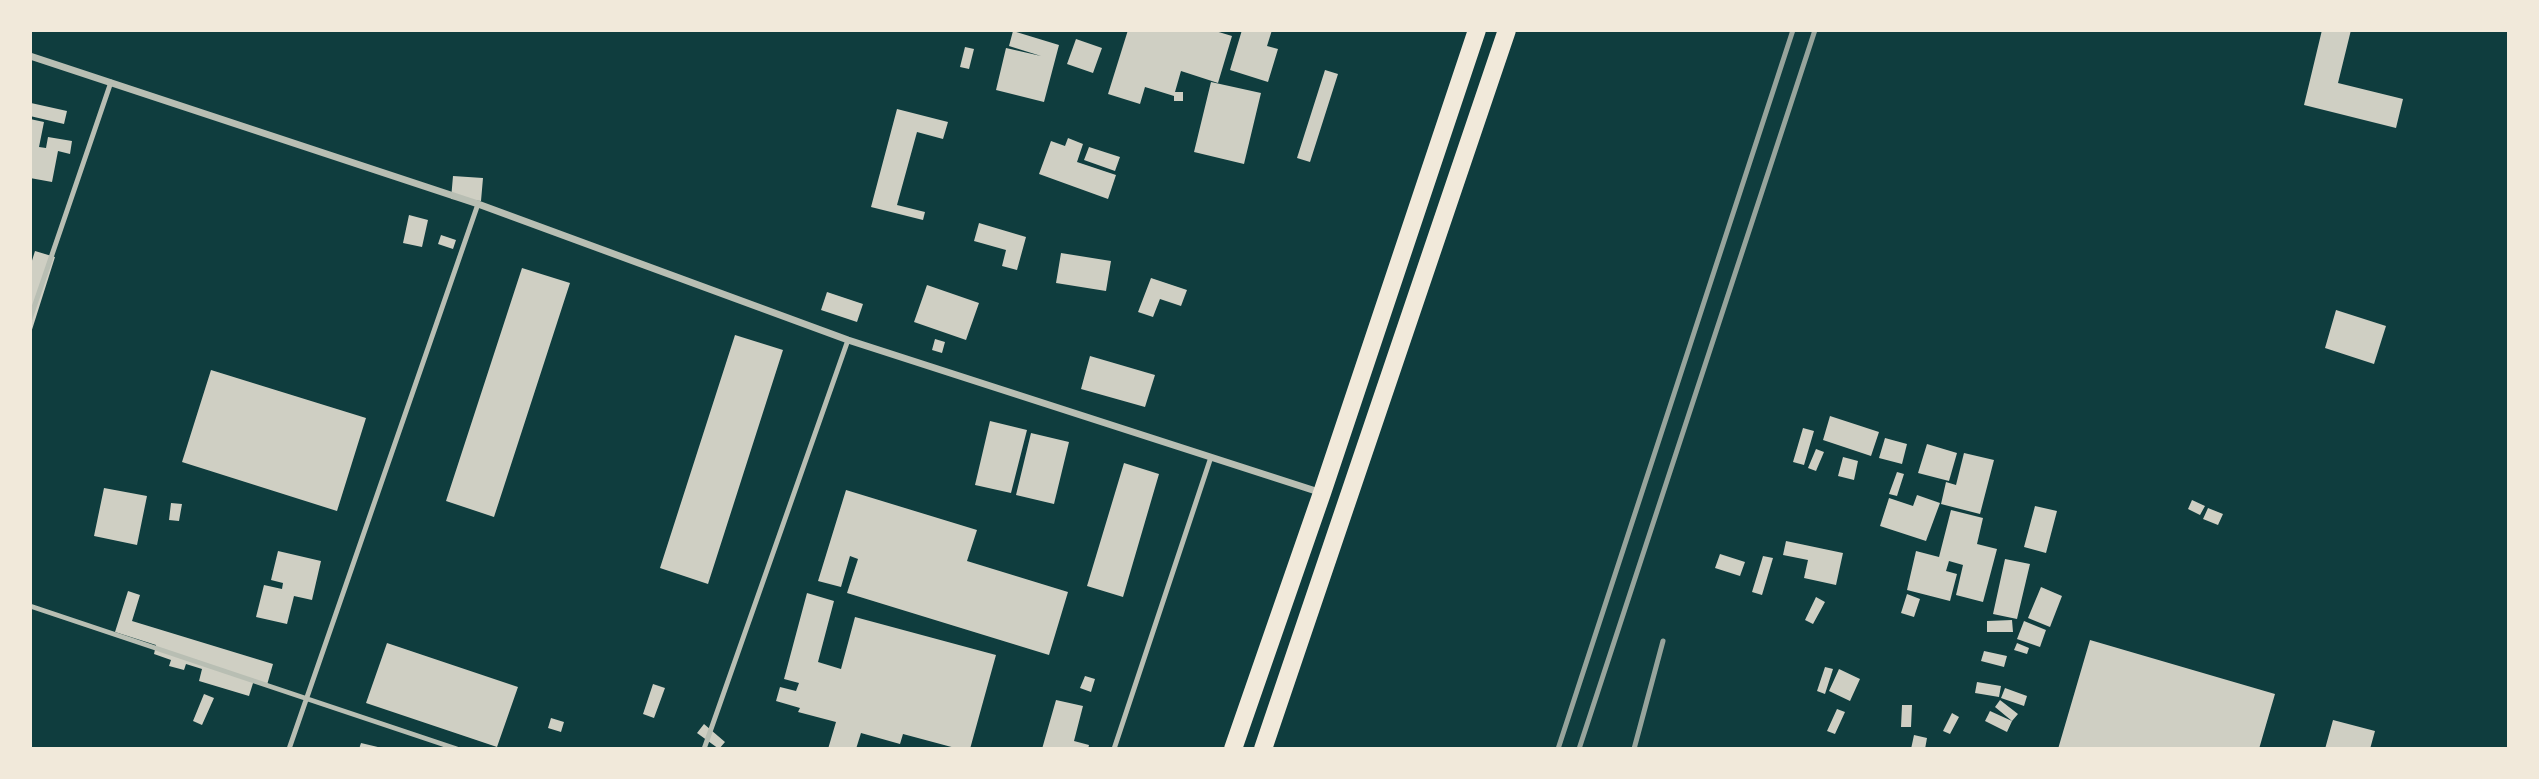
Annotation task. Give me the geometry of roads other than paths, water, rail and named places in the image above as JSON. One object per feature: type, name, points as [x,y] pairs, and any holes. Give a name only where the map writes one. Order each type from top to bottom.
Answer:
[{"type":"highway","points":[[1233,749],[1322,493],[1476,30]]},
{"type":"highway","points":[[1263,749],[1507,30]]},
{"type":"street","points":[[30,56],[478,204],[848,340],[1322,493]]},
{"type":"lane","points":[[30,319],[111,82]]},
{"type":"lane","points":[[289,749],[478,204]]},
{"type":"lane","points":[[704,749],[848,340]]},
{"type":"lane","points":[[1114,749],[1211,457]]},
{"type":"lane","points":[[30,606],[457,749]]},
{"type":"railway","points":[[1558,749],[1793,30]]},
{"type":"railway","points":[[1579,749],[1815,30]]},
{"type":"railway","points":[[1634,749],[1663,641]]}]
